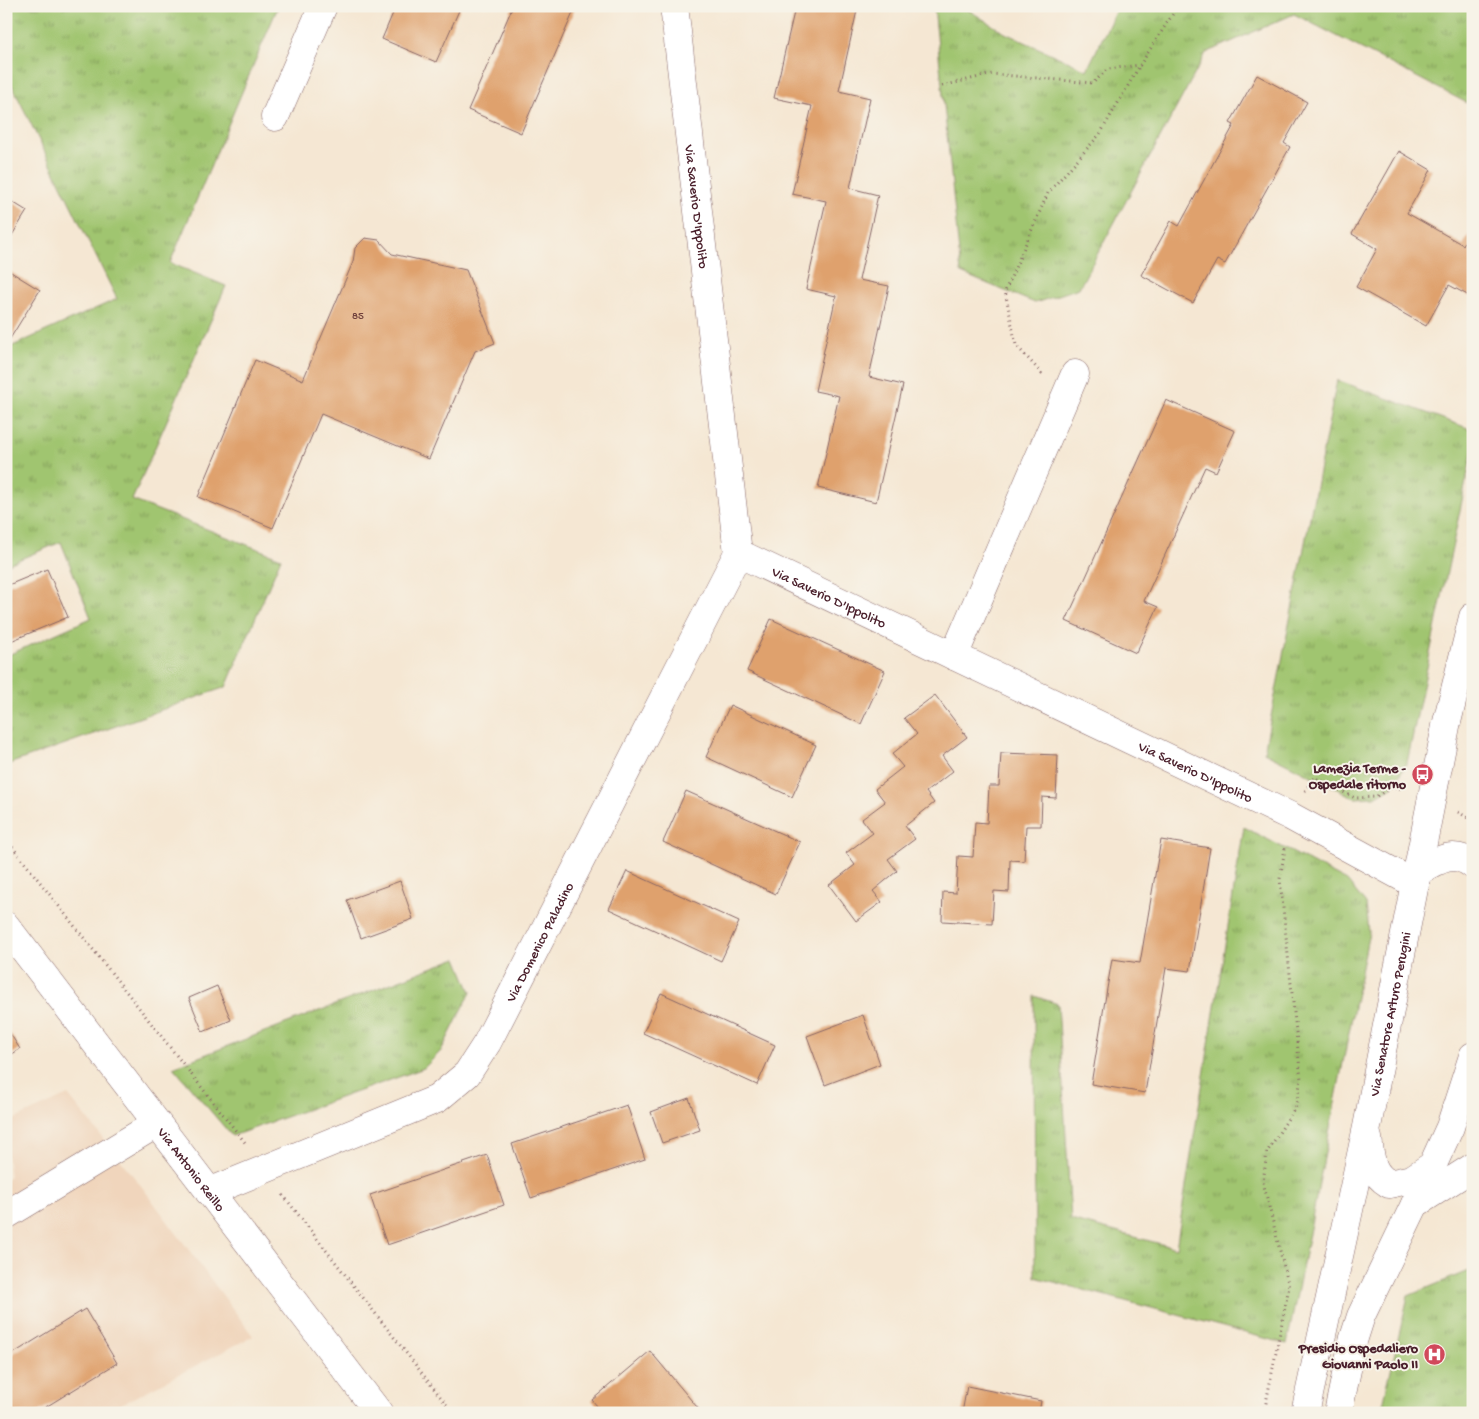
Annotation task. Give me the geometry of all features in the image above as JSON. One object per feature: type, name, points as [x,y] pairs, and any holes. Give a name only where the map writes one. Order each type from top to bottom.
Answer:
[{"type":"street","points":[[275,117],[323,6]]},
{"type":"street","name":"Via Saverio D'Ippolito","points":[[674,6],[738,553],[1290,816],[1416,879]]},
{"type":"street","points":[[954,656],[1074,374]]},
{"type":"street","name":"Via Domenico Paladino","points":[[209,1192],[438,1099],[467,1074],[487,1043],[738,553]]},
{"type":"street","name":"Via Senatore Arturo Perugini","points":[[1305,1413],[1367,1127],[1432,795],[1473,616]]},
{"type":"street","points":[[1416,879],[1439,859],[1454,856],[1466,860],[1473,865]]},
{"type":"street","name":"Via Antonio Reillo","points":[[6,926],[379,1413]]},
{"type":"street","points":[[1338,1413],[1353,1341],[1361,1316],[1416,1204],[1450,1127],[1473,1056]]},
{"type":"street","points":[[6,1215],[156,1124]]},
{"type":"street","points":[[1367,1127],[1371,1162],[1378,1177],[1389,1184],[1412,1179],[1433,1165]]},
{"type":"street","points":[[1416,1204],[1473,1167]]},
{"type":"path","points":[[1064,398],[1016,345],[1005,291],[1048,193],[1100,134],[1140,65],[1178,6]]},
{"type":"path","points":[[942,86],[992,74],[1093,83],[1108,69],[1140,65]]},
{"type":"path","points":[[1264,1413],[1289,1287],[1263,1182],[1267,1152],[1296,1106],[1301,1079],[1280,879],[1290,816],[1314,777],[1355,798],[1375,797],[1392,787],[1432,795],[1473,821]]},
{"type":"path","points":[[6,839],[240,1133],[264,1170],[453,1413]]},
{"type":"shaded area","points":[[68,1095],[142,1187],[253,1336],[104,1413],[6,1413],[6,1179],[10,1176],[6,1149],[6,1123]]},
{"type":"green space","points":[[6,6],[275,6],[277,9],[170,263],[226,286],[132,500],[281,558],[226,687],[6,765],[6,656],[91,618],[61,542],[6,565],[6,349],[117,299],[6,73]]},
{"type":"green space","points":[[934,6],[962,6],[1005,33],[1087,70],[1118,6],[1473,6],[1473,106],[1294,14],[1206,53],[1079,288],[1035,303],[961,273]]},
{"type":"green space","points":[[1337,380],[1473,430],[1473,448],[1407,763],[1392,787],[1375,797],[1355,798],[1264,752]]},
{"type":"green space","points":[[1244,827],[1347,881],[1366,904],[1369,932],[1287,1344],[1035,1277],[1034,996],[1058,1004],[1071,1220],[1176,1248]]},
{"type":"green space","points":[[457,958],[471,992],[441,1051],[424,1068],[232,1136],[173,1067]]},
{"type":"green space","name":"Presidio Ospedaliero Giovanni Paolo II","points":[[1473,1269],[1473,1413],[1381,1413],[1408,1296]]},
{"type":"building","points":[[396,6],[461,6],[436,62],[382,39]]},
{"type":"building","points":[[513,6],[576,6],[521,133],[468,110]]},
{"type":"building","points":[[789,6],[858,6],[839,91],[870,98],[850,188],[878,195],[859,280],[889,286],[869,377],[903,385],[876,502],[818,488],[839,396],[815,391],[836,296],[806,289],[826,201],[792,194],[812,106],[774,98],[795,8]]},
{"type":"building","points":[[1257,75],[1307,102],[1284,143],[1290,147],[1225,264],[1217,260],[1193,303],[1141,275],[1171,221],[1179,226],[1234,125],[1230,123]]},
{"type":"building","points":[[1399,151],[1431,170],[1407,213],[1463,245],[1473,228],[1473,298],[1449,285],[1426,326],[1356,287],[1377,249],[1352,234]]},
{"type":"building","points":[[6,198],[27,211],[6,245]]},
{"type":"building","points":[[365,238],[379,240],[392,254],[466,270],[495,343],[475,351],[429,459],[321,414],[273,528],[198,497],[255,360],[303,380],[353,262],[355,248]]},
{"type":"building","points":[[6,269],[40,290],[8,342],[6,341]]},
{"type":"building","points":[[1166,400],[1235,431],[1216,472],[1205,467],[1144,601],[1158,607],[1136,653],[1066,621]]},
{"type":"building","points":[[47,569],[68,617],[6,643],[6,586]]},
{"type":"building","points":[[771,619],[885,671],[861,724],[747,671]]},
{"type":"building","points":[[935,695],[967,737],[942,756],[953,771],[926,792],[934,803],[905,826],[915,839],[888,859],[897,871],[873,891],[882,902],[856,921],[829,885],[855,865],[846,853],[873,833],[862,819],[885,802],[875,789],[903,767],[892,754],[917,734],[904,718]]},
{"type":"building","points":[[730,705],[816,745],[792,797],[706,757]]},
{"type":"building","points":[[1001,753],[1058,755],[1056,798],[1042,797],[1041,826],[1026,826],[1024,861],[1010,860],[1009,892],[994,891],[992,924],[942,921],[943,892],[956,893],[958,856],[973,857],[975,822],[987,823],[989,786],[999,786]]},
{"type":"building","points":[[686,791],[800,842],[776,894],[663,842]]},
{"type":"building","points":[[1161,840],[1210,848],[1190,971],[1166,968],[1145,1093],[1091,1084],[1112,959],[1140,963]]},
{"type":"building","points":[[627,871],[739,922],[721,961],[609,909]]},
{"type":"building","points":[[400,881],[413,919],[361,938],[347,900]]},
{"type":"building","points":[[217,986],[231,1020],[203,1032],[189,998]]},
{"type":"building","points":[[661,993],[775,1045],[757,1085],[643,1033]]},
{"type":"building","points":[[863,1015],[880,1064],[825,1085],[807,1036]]},
{"type":"building","points":[[6,1027],[20,1049],[6,1058]]},
{"type":"building","points":[[689,1098],[700,1130],[662,1143],[651,1112]]},
{"type":"building","points":[[627,1105],[645,1159],[531,1198],[512,1144]]},
{"type":"building","points":[[487,1155],[504,1205],[387,1245],[370,1195]]},
{"type":"building","points":[[85,1309],[117,1363],[36,1413],[6,1413],[6,1358]]},
{"type":"building","points":[[650,1351],[702,1413],[603,1413],[592,1400]]},
{"type":"building","points":[[967,1386],[1041,1401],[1039,1413],[962,1413]]},
{"type":"place","name":"Lamezia Terme - Ospedale ritorno","points":[[1422,775]]},
{"type":"place","name":"Presidio Ospedaliero Giovanni Paolo II","points":[[1434,1355]]}]
